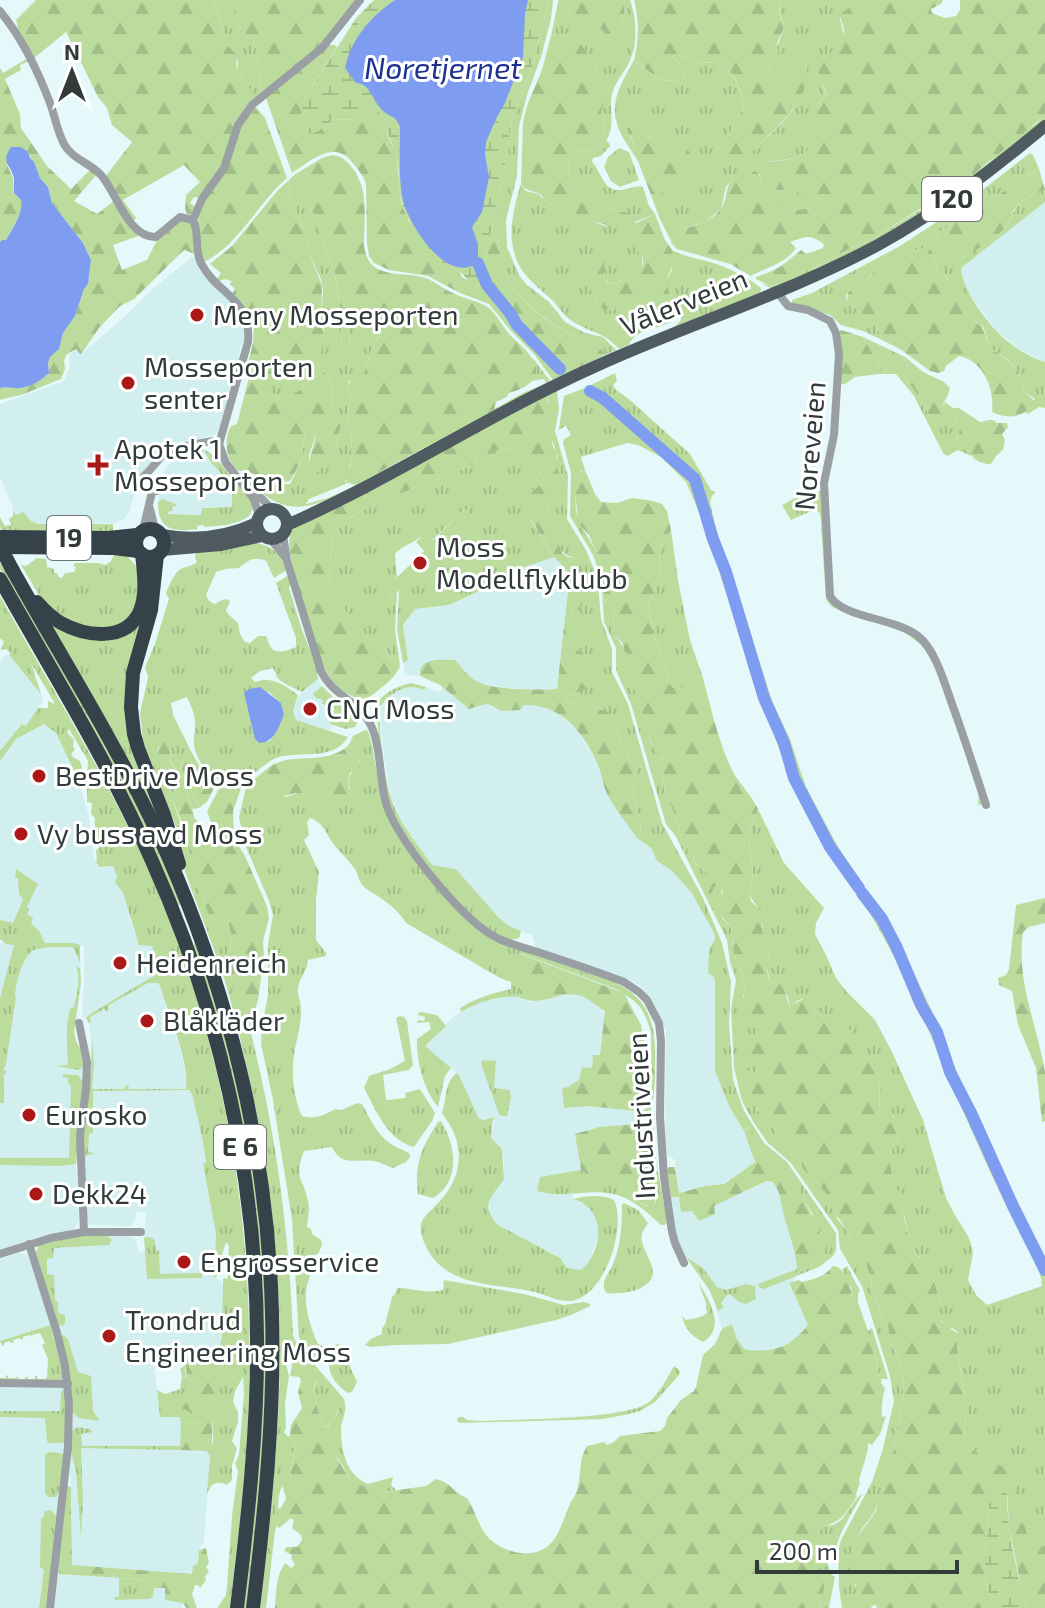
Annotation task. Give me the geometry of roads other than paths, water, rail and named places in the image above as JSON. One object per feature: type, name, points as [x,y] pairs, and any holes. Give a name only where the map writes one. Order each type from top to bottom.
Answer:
[{"type":"highway","name":"Vålerveien","points":[[0,537],[108,538],[149,532]]},
{"type":"highway","points":[[149,532],[164,542],[150,553],[135,543],[149,532]]},
{"type":"highway","name":"Vålerveien","points":[[0,547],[114,548],[150,553]]},
{"type":"highway","name":"E 6","points":[[0,547],[146,809],[189,907],[215,979],[240,1068],[257,1153],[268,1235],[272,1314],[271,1409],[253,1608]]},
{"type":"highway","name":"E 6","points":[[16,575],[36,602],[59,622],[88,633],[109,634],[131,624],[141,608],[150,553]]},
{"type":"highway","name":"E 6","points":[[150,553],[151,610],[133,673],[131,707],[136,742],[164,815],[189,907]]},
{"type":"highway","name":"E 6","points":[[0,579],[117,788],[151,858],[200,984],[230,1095],[251,1231],[257,1336],[253,1454],[237,1608]]},
{"type":"main road","name":"Vålerveien","points":[[150,553],[221,545],[270,529],[361,490],[549,388],[636,348],[778,293],[877,245],[928,215],[978,180],[1045,126]]},
{"type":"main road","name":"Vålerveien","points":[[276,510],[296,511],[329,504]]},
{"type":"main road","name":"120","points":[[270,529],[265,511],[276,510]]},
{"type":"main road","points":[[270,529],[285,517],[276,510]]},
{"type":"main road","name":"Vålerveien","points":[[149,532],[183,538],[270,529]]},
{"type":"street","points":[[193,220],[202,199],[224,168],[233,137],[245,115],[259,99],[322,48],[360,0]]},
{"type":"street","points":[[0,11],[36,68],[65,145],[101,175],[134,225],[144,235],[153,237],[184,217],[193,220],[196,225],[200,261],[241,308],[248,328],[248,342],[219,444],[226,463],[243,483],[276,510]]},
{"type":"street","name":"Noreveien","points":[[778,293],[788,306],[826,318],[833,324],[838,339],[834,435],[824,483],[830,596],[840,608],[905,628],[926,644],[947,690],[986,805]]},
{"type":"street","points":[[144,476],[167,453],[202,444],[219,444]]},
{"type":"street","name":"Industriveien","points":[[243,483],[287,561],[321,671],[330,685],[356,705],[369,723],[375,737],[390,814],[432,876],[472,920],[493,936],[624,982],[639,992],[655,1014],[661,1041],[660,1117],[664,1177],[675,1243],[684,1263]]},
{"type":"street","points":[[149,532],[152,492],[168,488]]},
{"type":"street","points":[[79,1023],[87,1062],[80,1135],[84,1232]]},
{"type":"street","points":[[0,1254],[84,1232],[141,1232]]},
{"type":"street","points":[[29,1244],[57,1333],[68,1384],[68,1447],[50,1608]]},
{"type":"street","points":[[0,1383],[68,1384]]},
{"type":"water","name":"Noretjernet","points":[[395,0],[528,0],[523,57],[486,142],[489,177],[482,212],[472,227],[478,244],[478,263],[466,268],[443,260],[432,251],[415,227],[402,196],[400,127],[379,106],[368,89],[356,83],[345,68],[352,47],[363,29]]},
{"type":"water","points":[[11,147],[21,147],[28,152],[40,178],[48,187],[52,203],[83,243],[91,260],[88,284],[75,316],[63,333],[59,349],[50,357],[49,373],[32,385],[0,388],[0,242],[6,240],[17,221],[21,205],[21,200],[14,193],[14,179],[6,160]]},
{"type":"water","points":[[260,687],[281,703],[284,714],[272,737],[259,743],[255,739],[244,693]]},
{"type":"waterway","points":[[478,263],[487,285],[517,325],[560,369]]},
{"type":"waterway","points":[[590,391],[603,398],[695,479],[764,698],[784,743],[794,778],[830,847],[859,888]]},
{"type":"waterway","points":[[862,893],[882,919],[897,948],[921,1005],[937,1032],[950,1072],[1045,1270]]},
{"type":"place","name":"Meny Mosseporten","points":[[197,315]]},
{"type":"place","name":"Mosseporten senter","points":[[128,383]]},
{"type":"place","name":"Apotek 1 Mosseporten","points":[[98,465]]},
{"type":"place","name":"Moss Modellflyklubb","points":[[420,563]]},
{"type":"place","name":"CNG Moss","points":[[310,709]]},
{"type":"place","name":"BestDrive Moss","points":[[39,776]]},
{"type":"place","name":"Vy buss avd Moss","points":[[21,834]]},
{"type":"place","name":"Heidenreich","points":[[120,963]]},
{"type":"place","name":"Blåkläder","points":[[147,1021]]},
{"type":"place","name":"Eurosko","points":[[29,1115]]},
{"type":"place","name":"Dekk24","points":[[36,1194]]},
{"type":"place","name":"Engrosservice","points":[[184,1262]]},
{"type":"place","name":"Trondrud Engineering Moss","points":[[109,1336]]}]
